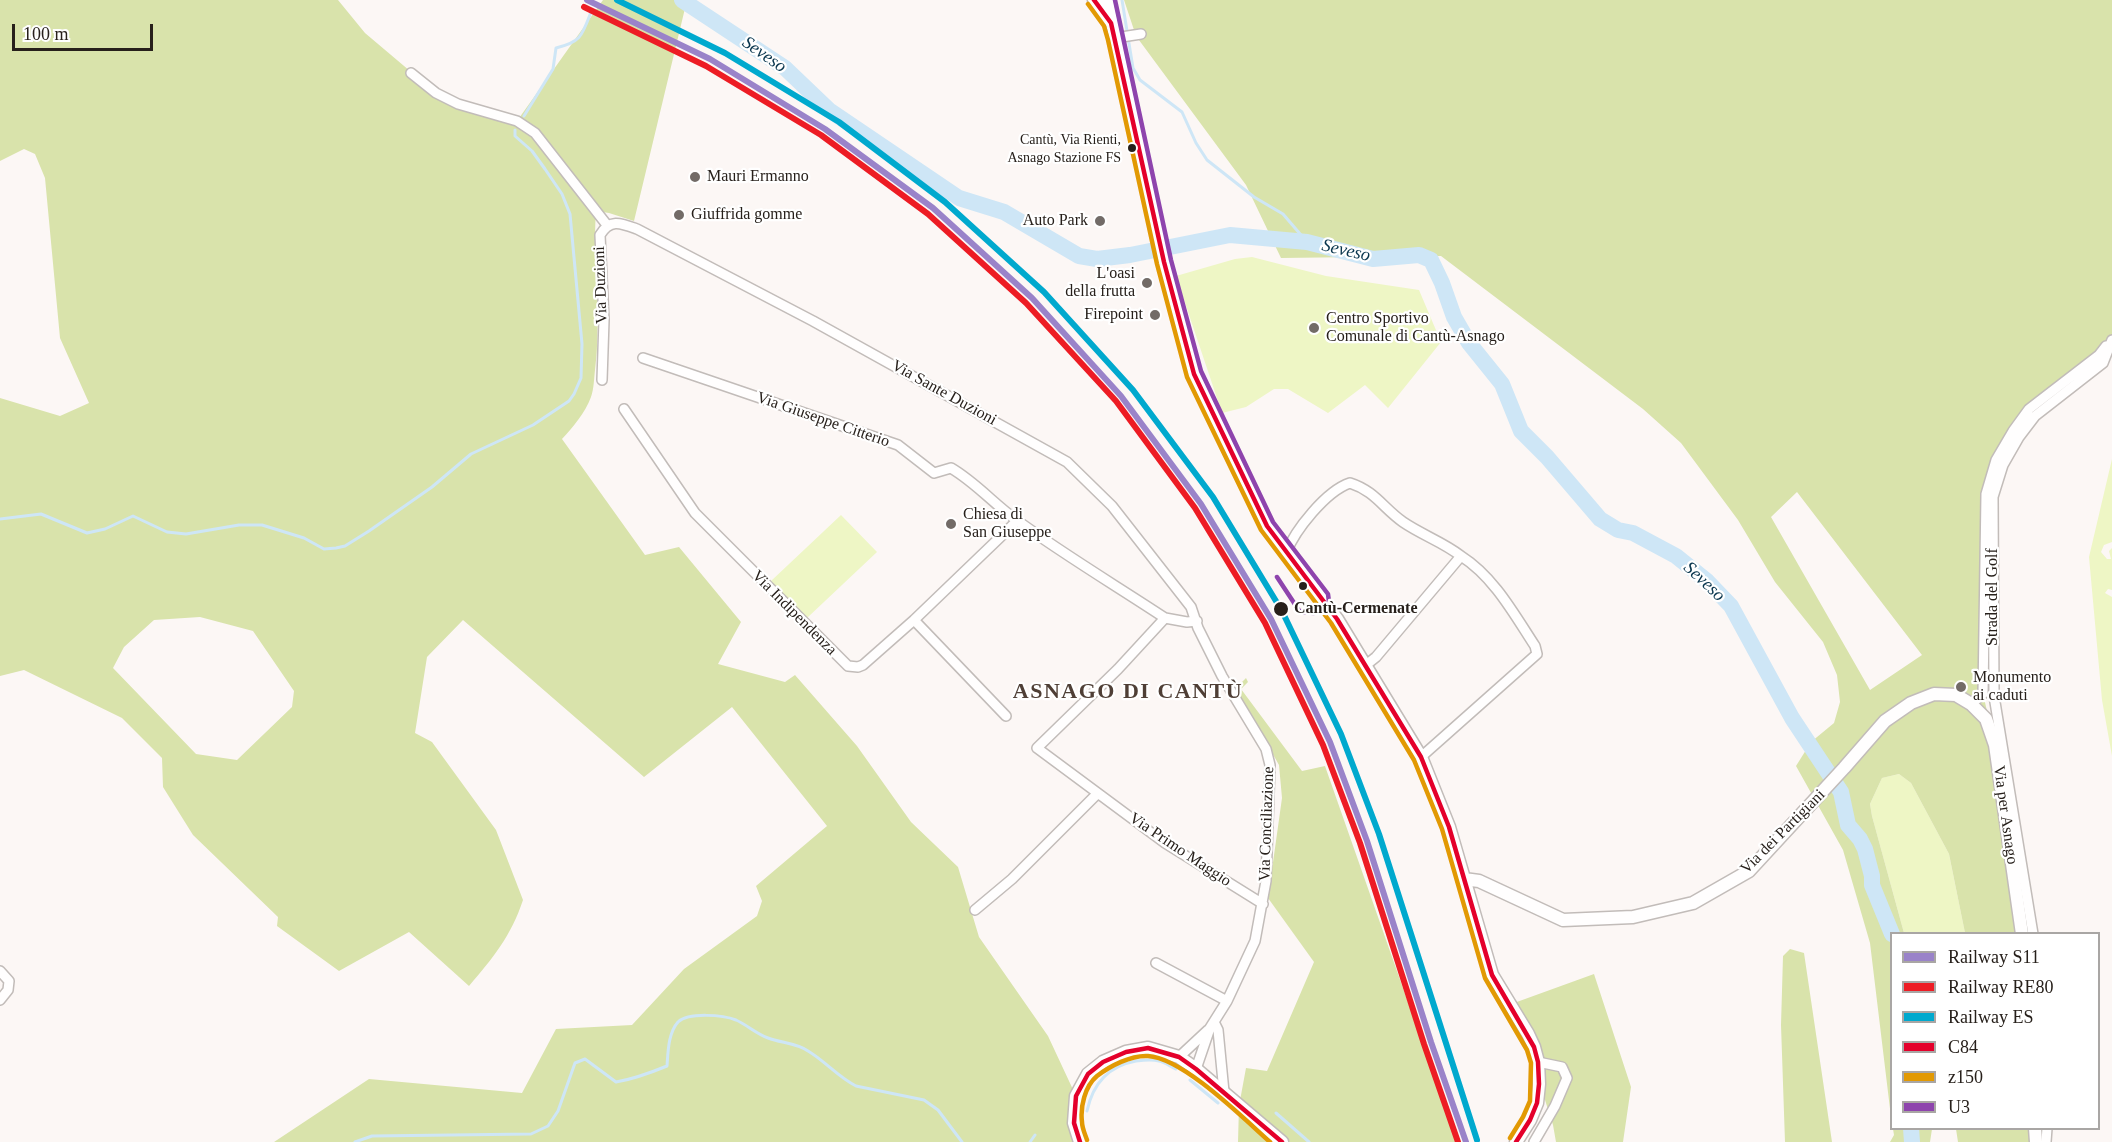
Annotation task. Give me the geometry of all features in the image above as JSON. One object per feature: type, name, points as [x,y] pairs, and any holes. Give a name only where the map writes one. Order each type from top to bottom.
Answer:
[{"type":"main road","points":[[1094,0],[1123,38],[1164,262],[1194,374],[1267,526],[1337,619],[1421,758],[1449,827],[1492,975],[1528,1034],[1538,1062],[1537,1103],[1530,1120],[1516,1142]]},
{"type":"main road","points":[[1107,0],[1111,23]]},
{"type":"main road","name":"Via dei Partigiani","points":[[1464,879],[1479,881],[1563,920],[1633,917],[1693,903],[1749,870],[1886,721],[1911,702],[1934,694],[1956,695],[1971,704]]},
{"type":"main road","name":"Via per Asnago","points":[[1971,704],[1986,719],[1995,745],[2022,932]]},
{"type":"main road","points":[[1080,1142],[1074,1123],[1076,1096],[1088,1074],[1103,1062],[1126,1052],[1148,1048],[1179,1057],[1196,1068],[1282,1142]]},
{"type":"street","points":[[1123,38],[1141,34]]},
{"type":"street","points":[[411,73],[436,93],[458,104],[517,121],[535,133],[607,225]]},
{"type":"street","name":"Via Duzioni","points":[[602,380],[604,320],[600,235],[607,225],[616,222],[637,229]]},
{"type":"street","name":"Via Sante Duzioni","points":[[637,229],[813,321],[1067,462],[1112,506],[1191,607],[1197,621]]},
{"type":"street","name":"Strada del Golf","points":[[1971,704],[1983,694],[1986,494],[1996,460],[2013,431],[2030,409],[2099,355],[2112,338]]},
{"type":"street","name":"Strada del Golf","points":[[2033,932],[1994,696],[1993,497],[2003,465],[2019,437],[2036,416],[2103,363],[2112,338]]},
{"type":"street","name":"Via Giuseppe Citterio","points":[[643,358],[898,445],[934,473],[951,468],[968,478],[990,501],[1017,521]]},
{"type":"street","name":"Via Indipendenza","points":[[624,409],[695,513],[848,666],[863,665],[914,620],[1017,521]]},
{"type":"street","points":[[1286,553],[1300,528],[1334,490],[1350,483],[1364,487],[1403,522],[1449,547],[1474,565],[1499,592],[1535,646],[1537,654],[1421,758]]},
{"type":"street","points":[[1017,521],[1165,618],[1188,622],[1197,621]]},
{"type":"street","points":[[1366,665],[1376,657],[1461,556]]},
{"type":"street","name":"Via Primo Maggio","points":[[1165,618],[1118,669],[1037,748],[1165,843],[1263,904]]},
{"type":"street","points":[[914,620],[1006,716]]},
{"type":"street","name":"Via Conciliazione","points":[[1197,621],[1198,628],[1222,676],[1266,749],[1271,781],[1263,904],[1255,941],[1227,1001],[1212,1025]]},
{"type":"street","points":[[975,910],[1012,879],[1097,794]]},
{"type":"street","points":[[1156,963],[1227,1001]]},
{"type":"street","points":[[0,971],[9,981],[8,990],[0,1000]]},
{"type":"street","points":[[1179,1057],[1212,1025]]},
{"type":"street","points":[[1196,1068],[1212,1025]]},
{"type":"street","points":[[1212,1025],[1218,1030],[1224,1092]]},
{"type":"street","points":[[1534,1142],[1555,1106],[1567,1077],[1562,1067],[1538,1062]]},
{"type":"green space","points":[[0,0],[338,0],[365,33],[436,93],[517,121],[603,0],[687,0],[634,221],[596,211],[598,330],[593,387],[585,409],[562,439],[645,555],[679,547],[741,622],[718,664],[785,682],[795,675],[857,746],[911,822],[958,867],[979,937],[1048,1036],[1076,1096],[1080,1142],[274,1142],[369,1079],[522,1093],[556,1029],[632,1025],[684,969],[757,916],[762,901],[756,886],[827,826],[732,707],[644,777],[463,620],[427,657],[415,733],[432,742],[496,830],[523,900],[507,936],[469,986],[409,932],[339,971],[277,926],[278,917],[193,835],[163,787],[162,758],[122,718],[24,670],[0,676],[0,398],[60,416],[89,403],[60,338],[45,178],[35,154],[24,149],[0,161]],"holes":[[[200,617],[253,631],[294,691],[292,707],[237,760],[196,754],[113,668],[124,647],[154,620]]]},
{"type":"green space","points":[[1124,0],[2112,0],[2112,336],[2099,355],[2029,409],[1996,460],[1983,694],[1995,745],[2022,932],[1965,932],[1949,854],[1911,783],[1899,774],[1882,778],[1870,804],[1904,932],[1890,932],[1890,1109],[1870,943],[1843,850],[1796,766],[1811,742],[1834,723],[1840,702],[1837,675],[1823,642],[1775,582],[1738,520],[1681,443],[1643,409],[1441,256],[1281,258],[1246,185],[1136,36]],"holes":[[[1797,492],[1922,655],[1870,690],[1771,517]]]},
{"type":"green space","name":"Centro Sportivo Comunale di Cantù-Asnago","points":[[1252,257],[1326,276],[1419,290],[1441,342],[1388,408],[1365,385],[1328,413],[1288,389],[1274,389],[1246,407],[1222,413],[1176,276],[1235,259]]},
{"type":"green space","points":[[2112,459],[2112,542],[2104,545],[2101,552],[2107,559],[2111,559],[2109,551],[2112,548],[2112,590],[2108,589],[2105,593],[2112,597],[2112,756],[2102,700],[2089,557]]},
{"type":"green space","points":[[841,515],[877,552],[807,618],[771,581]]},
{"type":"green space","points":[[1246,678],[1248,682],[1241,689],[1302,771],[1325,766],[1457,1142],[1238,1142],[1239,1106],[1246,1068],[1267,1071],[1314,962],[1268,898],[1282,798],[1279,765],[1237,691],[1236,688]]},
{"type":"green space","points":[[1899,774],[1911,783],[1949,854],[1965,932],[1904,932],[1870,804],[1882,778]]},
{"type":"green space","points":[[1790,949],[1804,953],[1832,1142],[1785,1142],[1781,1025],[1783,956]]},
{"type":"green space","points":[[1594,974],[1631,1087],[1623,1142],[1556,1142],[1553,1125],[1514,1003]]},
{"type":"green space","points":[[1893,1130],[1932,1130],[1930,1142],[1890,1142],[1894,1135]]},
{"type":"green space","points":[[1956,1130],[2037,1130],[2036,1142],[1958,1142]]},
{"type":"waterway","name":"Seveso","points":[[682,0],[785,68],[829,110],[959,198],[1004,212],[1079,256],[1097,259],[1130,255],[1230,235],[1307,242],[1373,259],[1419,255],[1431,260],[1454,317],[1469,343],[1502,384],[1521,431],[1547,457],[1600,519],[1618,530],[1633,533],[1676,556],[1707,581],[1731,606],[1792,718],[1841,792],[1848,825],[1865,849],[1872,885],[1891,932]]},
{"type":"waterway","points":[[1122,0],[1133,68],[1140,80],[1182,112],[1196,143],[1207,160],[1254,197],[1283,214],[1307,242]]},
{"type":"waterway","points":[[524,116],[553,69],[556,48],[580,37],[591,12]]},
{"type":"waterway","points":[[0,519],[41,514],[87,533],[105,529],[133,516],[167,532],[186,534],[239,525],[262,525],[304,538],[324,549],[336,548],[345,546],[369,531],[432,487],[471,454],[533,425],[569,401],[581,378],[582,344],[570,214],[562,194],[532,151],[515,136],[515,130]]},
{"type":"waterway","points":[[355,1142],[372,1136],[531,1134],[548,1126],[558,1111],[575,1063],[585,1059],[616,1082],[648,1073],[667,1066],[670,1037],[678,1022],[690,1017],[706,1015],[736,1020],[768,1038],[804,1048],[856,1086],[924,1100],[938,1110],[962,1142]]},
{"type":"waterway","points":[[1087,1111],[1098,1084],[1103,1077],[1117,1067],[1126,1063],[1151,1060],[1176,1069]]},
{"type":"waterway","points":[[1190,1080],[1218,1103]]},
{"type":"waterway","points":[[1276,1113],[1309,1142]]},
{"type":"waterway","name":"Seveso","points":[[1911,1130],[1912,1142]]},
{"type":"waterway","points":[[1030,1142],[1035,1135]]},
{"type":"rail line","name":"S11","points":[[587,0],[710,59],[825,129],[933,208],[1032,298],[1121,396],[1201,504],[1271,619],[1330,742],[1367,841],[1431,1042],[1466,1142]]},
{"type":"rail line","name":"ES","points":[[617,0],[725,53],[839,122],[945,202],[1044,292],[1133,390],[1213,497],[1282,611],[1341,734],[1379,834],[1477,1140]]},
{"type":"rail line","name":"RE80","points":[[584,7],[706,66],[821,135],[928,214],[1026,303],[1116,401],[1195,508],[1265,623],[1323,745],[1360,843],[1458,1142]]},
{"type":"transit line","name":"C84","points":[[1094,0],[1111,23],[1164,262],[1194,374],[1267,526],[1337,619],[1421,757],[1449,827],[1492,975],[1534,1047],[1538,1062],[1537,1103],[1530,1120],[1516,1142]]},
{"type":"transit line","name":"U3","points":[[1115,0],[1171,260],[1201,371],[1273,522],[1328,594],[1329,602],[1314,613],[1300,612],[1277,577]]},
{"type":"transit line","name":"z150","points":[[1088,4],[1104,26],[1108,40],[1157,264],[1187,377],[1261,530],[1331,623],[1414,760],[1442,829],[1485,978],[1527,1050],[1531,1063],[1530,1101],[1510,1138]]},
{"type":"transit line","name":"C84","points":[[1080,1142],[1074,1123],[1076,1096],[1088,1074],[1103,1062],[1126,1052],[1148,1048],[1179,1057],[1282,1142]]},
{"type":"transit line","name":"z150","points":[[1087,1140],[1082,1126],[1082,1110],[1086,1091],[1093,1080],[1114,1065],[1135,1057],[1148,1056],[1162,1059],[1195,1078],[1270,1142]]},
{"type":"place","name":"Cantù, Via Rienti, Asnago Stazione FS","points":[[1132,148]]},
{"type":"place","name":"Mauri Ermanno","points":[[695,177]]},
{"type":"place","name":"Giuffrida gomme","points":[[679,215]]},
{"type":"place","name":"Auto Park","points":[[1100,221]]},
{"type":"place","name":"L'oasi della frutta","points":[[1147,283]]},
{"type":"place","name":"Firepoint","points":[[1155,315]]},
{"type":"place","name":"Centro Sportivo Comunale di Cantù-Asnago","points":[[1314,328]]},
{"type":"place","name":"Chiesa di San Giuseppe","points":[[951,524]]},
{"type":"place","name":"Cantù-Cermenate","points":[[1281,609]]},
{"type":"place","name":"Monumento ai caduti","points":[[1961,687]]},
{"type":"district","name":"ASNAGO DI CANTÙ","points":[[1128,692]]}]
